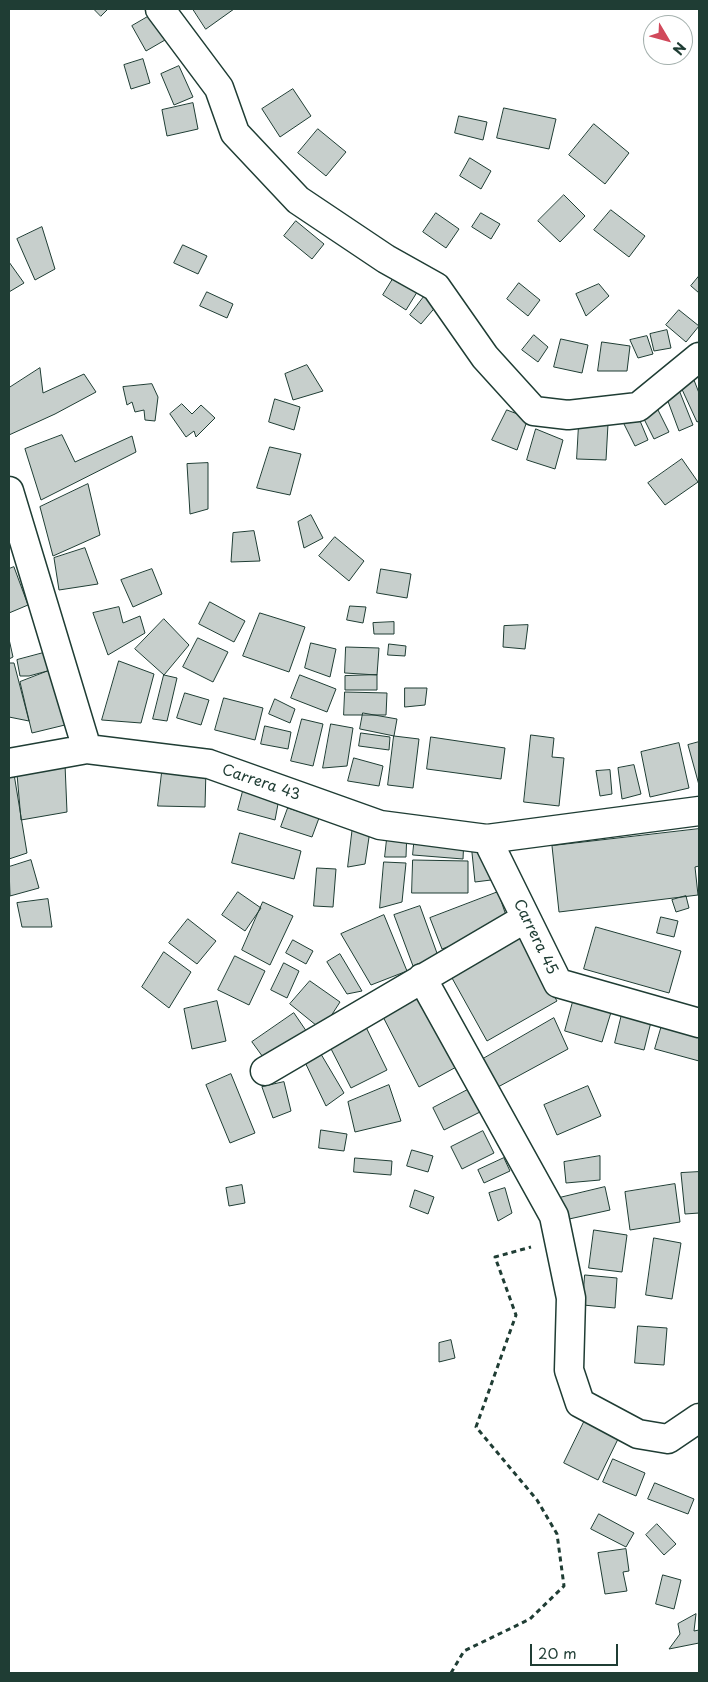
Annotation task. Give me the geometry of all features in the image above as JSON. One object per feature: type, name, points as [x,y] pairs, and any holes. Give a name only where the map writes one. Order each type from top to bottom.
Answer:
[{"type":"street","points":[[160,9],[219,88],[234,133],[298,200],[386,259],[436,287],[485,358],[534,411],[568,415],[638,407],[699,357]]},
{"type":"street","points":[[9,493],[87,749]]},
{"type":"street","name":"Carrera 43","points":[[9,763],[87,749],[209,764],[380,825],[487,839],[699,811]]},
{"type":"street","name":"Carrera 45","points":[[487,839],[558,983],[699,1023]]},
{"type":"street","points":[[265,1071],[526,918]]},
{"type":"street","points":[[422,978],[554,1216],[571,1298],[569,1370],[580,1403],[638,1434],[668,1439],[699,1418]]},
{"type":"path","points":[[451,1673],[464,1651],[530,1619],[564,1586],[557,1534],[537,1500],[476,1427],[516,1315],[495,1257],[559,1239]]},
{"type":"building","points":[[94,9],[108,9],[101,16]]},
{"type":"building","points":[[193,9],[234,9],[206,29]]},
{"type":"building","points":[[151,15],[165,40],[146,51],[132,26]]},
{"type":"building","points":[[143,59],[150,83],[131,89],[124,65]]},
{"type":"building","points":[[179,66],[193,97],[174,105],[161,74]]},
{"type":"building","points":[[293,89],[311,116],[280,137],[262,109]]},
{"type":"building","points":[[193,103],[198,129],[167,136],[162,110]]},
{"type":"building","points":[[504,108],[556,119],[549,149],[497,138]]},
{"type":"building","points":[[459,116],[487,122],[483,140],[455,133]]},
{"type":"building","points":[[594,124],[629,153],[605,184],[569,155]]},
{"type":"building","points":[[318,129],[346,152],[326,176],[298,153]]},
{"type":"building","points":[[470,158],[491,171],[481,189],[460,176]]},
{"type":"building","points":[[564,195],[585,216],[560,242],[538,221]]},
{"type":"building","points":[[611,210],[645,236],[629,257],[594,230]]},
{"type":"building","points":[[436,213],[459,229],[446,248],[423,232]]},
{"type":"building","points":[[481,213],[500,224],[491,239],[472,227]]},
{"type":"building","points":[[296,221],[324,244],[312,259],[284,236]]},
{"type":"building","points":[[42,227],[55,269],[35,280],[17,239]]},
{"type":"building","points":[[183,245],[207,256],[198,274],[174,263]]},
{"type":"building","points":[[9,262],[24,283],[9,292]]},
{"type":"building","points":[[396,274],[419,289],[406,310],[383,295]]},
{"type":"building","points":[[699,276],[699,293],[691,286]]},
{"type":"building","points":[[519,283],[540,300],[528,316],[507,299]]},
{"type":"building","points":[[599,284],[609,296],[586,316],[576,294]]},
{"type":"building","points":[[207,292],[233,304],[227,318],[200,306]]},
{"type":"building","points":[[426,294],[438,304],[421,324],[410,315]]},
{"type":"building","points":[[679,310],[699,326],[686,342],[666,325]]},
{"type":"building","points":[[667,330],[671,348],[654,351],[650,334]]},
{"type":"building","points":[[534,335],[548,347],[538,362],[522,350]]},
{"type":"building","points":[[647,336],[653,354],[638,358],[630,340]]},
{"type":"building","points":[[561,339],[588,345],[582,373],[554,367]]},
{"type":"building","points":[[602,342],[630,346],[627,371],[598,371]]},
{"type":"building","points":[[307,365],[323,391],[293,400],[285,374]]},
{"type":"building","points":[[40,368],[43,393],[84,374],[96,392],[55,414],[9,435],[9,388]]},
{"type":"building","points":[[694,380],[699,393],[699,421],[697,422],[680,385]]},
{"type":"building","points":[[152,384],[158,397],[155,421],[145,420],[144,410],[135,412],[132,402],[127,405],[123,387]]},
{"type":"building","points":[[679,390],[693,425],[679,431],[666,396]]},
{"type":"building","points":[[275,399],[300,407],[294,430],[269,422]]},
{"type":"building","points":[[182,404],[192,414],[201,405],[215,418],[196,437],[194,431],[186,437],[170,414]]},
{"type":"building","points":[[656,406],[669,432],[654,439],[640,411]]},
{"type":"building","points":[[507,410],[528,418],[517,450],[492,440]]},
{"type":"building","points":[[638,416],[648,440],[635,446],[623,422]]},
{"type":"building","points":[[579,424],[608,424],[606,460],[577,459]]},
{"type":"building","points":[[536,429],[563,440],[555,469],[527,460]]},
{"type":"building","points":[[62,435],[75,462],[132,436],[136,452],[41,500],[25,449]]},
{"type":"building","points":[[270,447],[301,454],[290,495],[257,488]]},
{"type":"building","points":[[682,459],[698,482],[665,505],[648,483]]},
{"type":"building","points":[[208,463],[208,509],[190,514],[187,464]]},
{"type":"building","points":[[88,484],[100,535],[53,556],[40,507]]},
{"type":"building","points":[[311,515],[323,538],[304,548],[298,522]]},
{"type":"building","points":[[254,531],[260,561],[231,562],[233,533]]},
{"type":"building","points":[[335,537],[364,561],[349,581],[319,556]]},
{"type":"building","points":[[85,548],[98,584],[59,590],[54,558]]},
{"type":"building","points":[[14,567],[28,605],[9,613],[9,569]]},
{"type":"building","points":[[152,569],[162,594],[133,607],[121,580]]},
{"type":"building","points":[[381,569],[411,574],[407,598],[377,593]]},
{"type":"building","points":[[210,602],[245,621],[234,642],[199,624]]},
{"type":"building","points":[[350,606],[366,607],[363,623],[347,620]]},
{"type":"building","points":[[119,607],[123,623],[140,616],[145,633],[108,655],[93,613]]},
{"type":"building","points":[[260,613],[305,627],[289,672],[243,656]]},
{"type":"building","points":[[164,619],[189,645],[164,675],[135,649]]},
{"type":"building","points":[[394,622],[394,634],[374,634],[373,623]]},
{"type":"building","points":[[528,625],[525,649],[503,647],[504,626]]},
{"type":"building","points":[[198,638],[228,652],[213,682],[183,667]]},
{"type":"building","points":[[9,639],[13,657],[9,659]]},
{"type":"building","points":[[311,643],[336,649],[330,677],[305,668]]},
{"type":"building","points":[[389,644],[406,646],[405,656],[388,655]]},
{"type":"building","points":[[346,647],[379,648],[377,675],[345,673]]},
{"type":"building","points":[[47,652],[51,670],[29,676],[20,676],[17,660]]},
{"type":"building","points":[[119,661],[154,674],[141,723],[102,720]]},
{"type":"building","points":[[9,663],[14,663],[29,721],[9,717]]},
{"type":"building","points":[[51,670],[69,724],[32,733],[20,682]]},
{"type":"building","points":[[164,675],[177,678],[167,721],[153,719]]},
{"type":"building","points":[[300,675],[336,689],[327,712],[291,698]]},
{"type":"building","points":[[377,675],[377,690],[345,690],[345,676]]},
{"type":"building","points":[[405,688],[427,688],[425,705],[405,707]]},
{"type":"building","points":[[345,692],[387,693],[386,715],[344,715]]},
{"type":"building","points":[[185,693],[209,700],[201,725],[177,718]]},
{"type":"building","points":[[224,698],[263,708],[255,740],[215,730]]},
{"type":"building","points":[[275,699],[295,709],[290,723],[269,714]]},
{"type":"building","points":[[363,713],[397,719],[394,736],[360,729]]},
{"type":"building","points":[[302,719],[323,724],[313,766],[291,761]]},
{"type":"building","points":[[331,724],[353,728],[347,766],[323,768]]},
{"type":"building","points":[[265,726],[291,732],[288,749],[261,744]]},
{"type":"building","points":[[361,733],[390,737],[389,750],[359,746]]},
{"type":"building","points":[[531,735],[554,738],[552,757],[564,758],[559,806],[524,802]]},
{"type":"building","points":[[394,736],[419,739],[413,788],[388,785]]},
{"type":"building","points":[[431,737],[505,748],[501,779],[427,769]]},
{"type":"building","points":[[699,742],[699,785],[688,745]]},
{"type":"building","points":[[679,743],[689,788],[650,797],[641,752]]},
{"type":"building","points":[[354,758],[383,766],[379,786],[348,781]]},
{"type":"building","points":[[65,764],[67,812],[21,820],[17,774]]},
{"type":"building","points":[[163,764],[206,769],[205,807],[158,806]]},
{"type":"building","points":[[634,765],[641,794],[622,799],[618,768]]},
{"type":"building","points":[[610,770],[612,794],[600,796],[596,771]]},
{"type":"building","points":[[14,774],[27,853],[9,859],[9,775]]},
{"type":"building","points":[[243,791],[278,804],[275,820],[238,810]]},
{"type":"building","points":[[288,808],[319,818],[312,837],[281,827]]},
{"type":"building","points":[[354,817],[371,824],[365,864],[348,867]]},
{"type":"building","points":[[699,829],[699,866],[695,867],[698,895],[559,912],[552,846]]},
{"type":"building","points":[[388,830],[407,830],[406,857],[385,857]]},
{"type":"building","points":[[240,833],[301,851],[294,879],[232,863]]},
{"type":"building","points":[[415,834],[464,838],[463,859],[413,855]]},
{"type":"building","points":[[486,841],[491,880],[475,882],[471,843]]},
{"type":"building","points":[[31,860],[39,888],[10,896],[9,867]]},
{"type":"building","points":[[413,860],[468,861],[468,893],[412,893]]},
{"type":"building","points":[[384,862],[406,863],[402,902],[380,908]]},
{"type":"building","points":[[317,868],[336,869],[333,907],[314,906]]},
{"type":"building","points":[[238,892],[261,908],[245,931],[222,915]]},
{"type":"building","points":[[498,892],[509,924],[442,949],[430,918]]},
{"type":"building","points":[[686,896],[689,908],[676,912],[672,900]]},
{"type":"building","points":[[48,899],[52,927],[22,927],[17,903]]},
{"type":"building","points":[[263,902],[293,916],[270,965],[242,950]]},
{"type":"building","points":[[420,906],[438,956],[413,966],[394,915]]},
{"type":"building","points":[[384,915],[407,971],[371,985],[341,934]]},
{"type":"building","points":[[661,917],[678,921],[674,937],[657,933]]},
{"type":"building","points":[[188,919],[216,941],[197,964],[169,943]]},
{"type":"building","points":[[596,927],[681,951],[669,993],[584,969]]},
{"type":"building","points":[[516,929],[557,1001],[487,1041],[447,969]]},
{"type":"building","points":[[293,940],[313,951],[306,964],[286,953]]},
{"type":"building","points":[[164,952],[191,972],[169,1008],[142,987]]},
{"type":"building","points":[[340,954],[362,991],[347,994],[327,962]]},
{"type":"building","points":[[235,956],[265,971],[249,1005],[218,990]]},
{"type":"building","points":[[284,963],[299,971],[287,998],[271,990]]},
{"type":"building","points":[[310,981],[340,1002],[322,1030],[290,1004]]},
{"type":"building","points":[[419,987],[460,1065],[419,1087],[379,1009]]},
{"type":"building","points":[[574,998],[612,1009],[602,1042],[565,1031]]},
{"type":"building","points":[[217,1001],[226,1041],[192,1049],[184,1009]]},
{"type":"building","points":[[294,1013],[309,1035],[268,1064],[252,1042]]},
{"type":"building","points":[[622,1014],[651,1022],[644,1050],[615,1043]]},
{"type":"building","points":[[554,1018],[568,1049],[498,1087],[483,1059]]},
{"type":"building","points":[[364,1023],[387,1070],[351,1088],[327,1041]]},
{"type":"building","points":[[662,1025],[699,1035],[699,1061],[655,1049]]},
{"type":"building","points":[[315,1044],[344,1093],[326,1106],[302,1056]]},
{"type":"building","points":[[231,1074],[255,1133],[230,1143],[206,1085]]},
{"type":"building","points":[[284,1082],[291,1111],[273,1118],[262,1087]]},
{"type":"building","points":[[389,1085],[401,1121],[355,1132],[348,1102]]},
{"type":"building","points":[[477,1085],[488,1108],[444,1130],[433,1108]]},
{"type":"building","points":[[588,1086],[601,1116],[557,1135],[544,1105]]},
{"type":"building","points":[[321,1130],[347,1134],[344,1151],[319,1148]]},
{"type":"building","points":[[483,1131],[494,1153],[462,1169],[451,1147]]},
{"type":"building","points":[[412,1150],[433,1156],[428,1172],[407,1166]]},
{"type":"building","points":[[600,1156],[600,1180],[566,1183],[564,1162]]},
{"type":"building","points":[[355,1158],[392,1161],[391,1175],[354,1172]]},
{"type":"building","points":[[504,1158],[510,1171],[484,1183],[478,1170]]},
{"type":"building","points":[[699,1172],[699,1213],[685,1214],[681,1173]]},
{"type":"building","points":[[675,1184],[680,1222],[630,1230],[625,1192]]},
{"type":"building","points":[[242,1185],[245,1203],[229,1206],[226,1188]]},
{"type":"building","points":[[605,1187],[610,1210],[560,1221],[555,1199]]},
{"type":"building","points":[[505,1188],[512,1213],[498,1221],[489,1193]]},
{"type":"building","points":[[415,1190],[434,1197],[428,1214],[410,1207]]},
{"type":"building","points":[[594,1230],[627,1235],[622,1272],[589,1268]]},
{"type":"building","points":[[654,1238],[681,1243],[672,1299],[646,1295]]},
{"type":"building","points":[[585,1275],[617,1278],[615,1308],[583,1305]]},
{"type":"building","points":[[638,1326],[667,1328],[664,1365],[635,1363]]},
{"type":"building","points":[[451,1340],[455,1358],[439,1362],[439,1343]]},
{"type":"building","points":[[585,1420],[619,1437],[598,1480],[564,1463]]},
{"type":"building","points":[[613,1459],[645,1473],[636,1496],[603,1482]]},
{"type":"building","points":[[655,1483],[694,1499],[688,1514],[648,1499]]},
{"type":"building","points":[[599,1514],[634,1533],[626,1547],[591,1529]]},
{"type":"building","points":[[657,1524],[676,1544],[664,1555],[646,1535]]},
{"type":"building","points":[[626,1549],[629,1571],[623,1572],[627,1591],[605,1594],[598,1553]]},
{"type":"building","points":[[663,1575],[681,1580],[674,1609],[656,1604]]},
{"type":"building","points":[[696,1614],[694,1631],[699,1630],[699,1643],[669,1649],[680,1634],[678,1624]]}]
